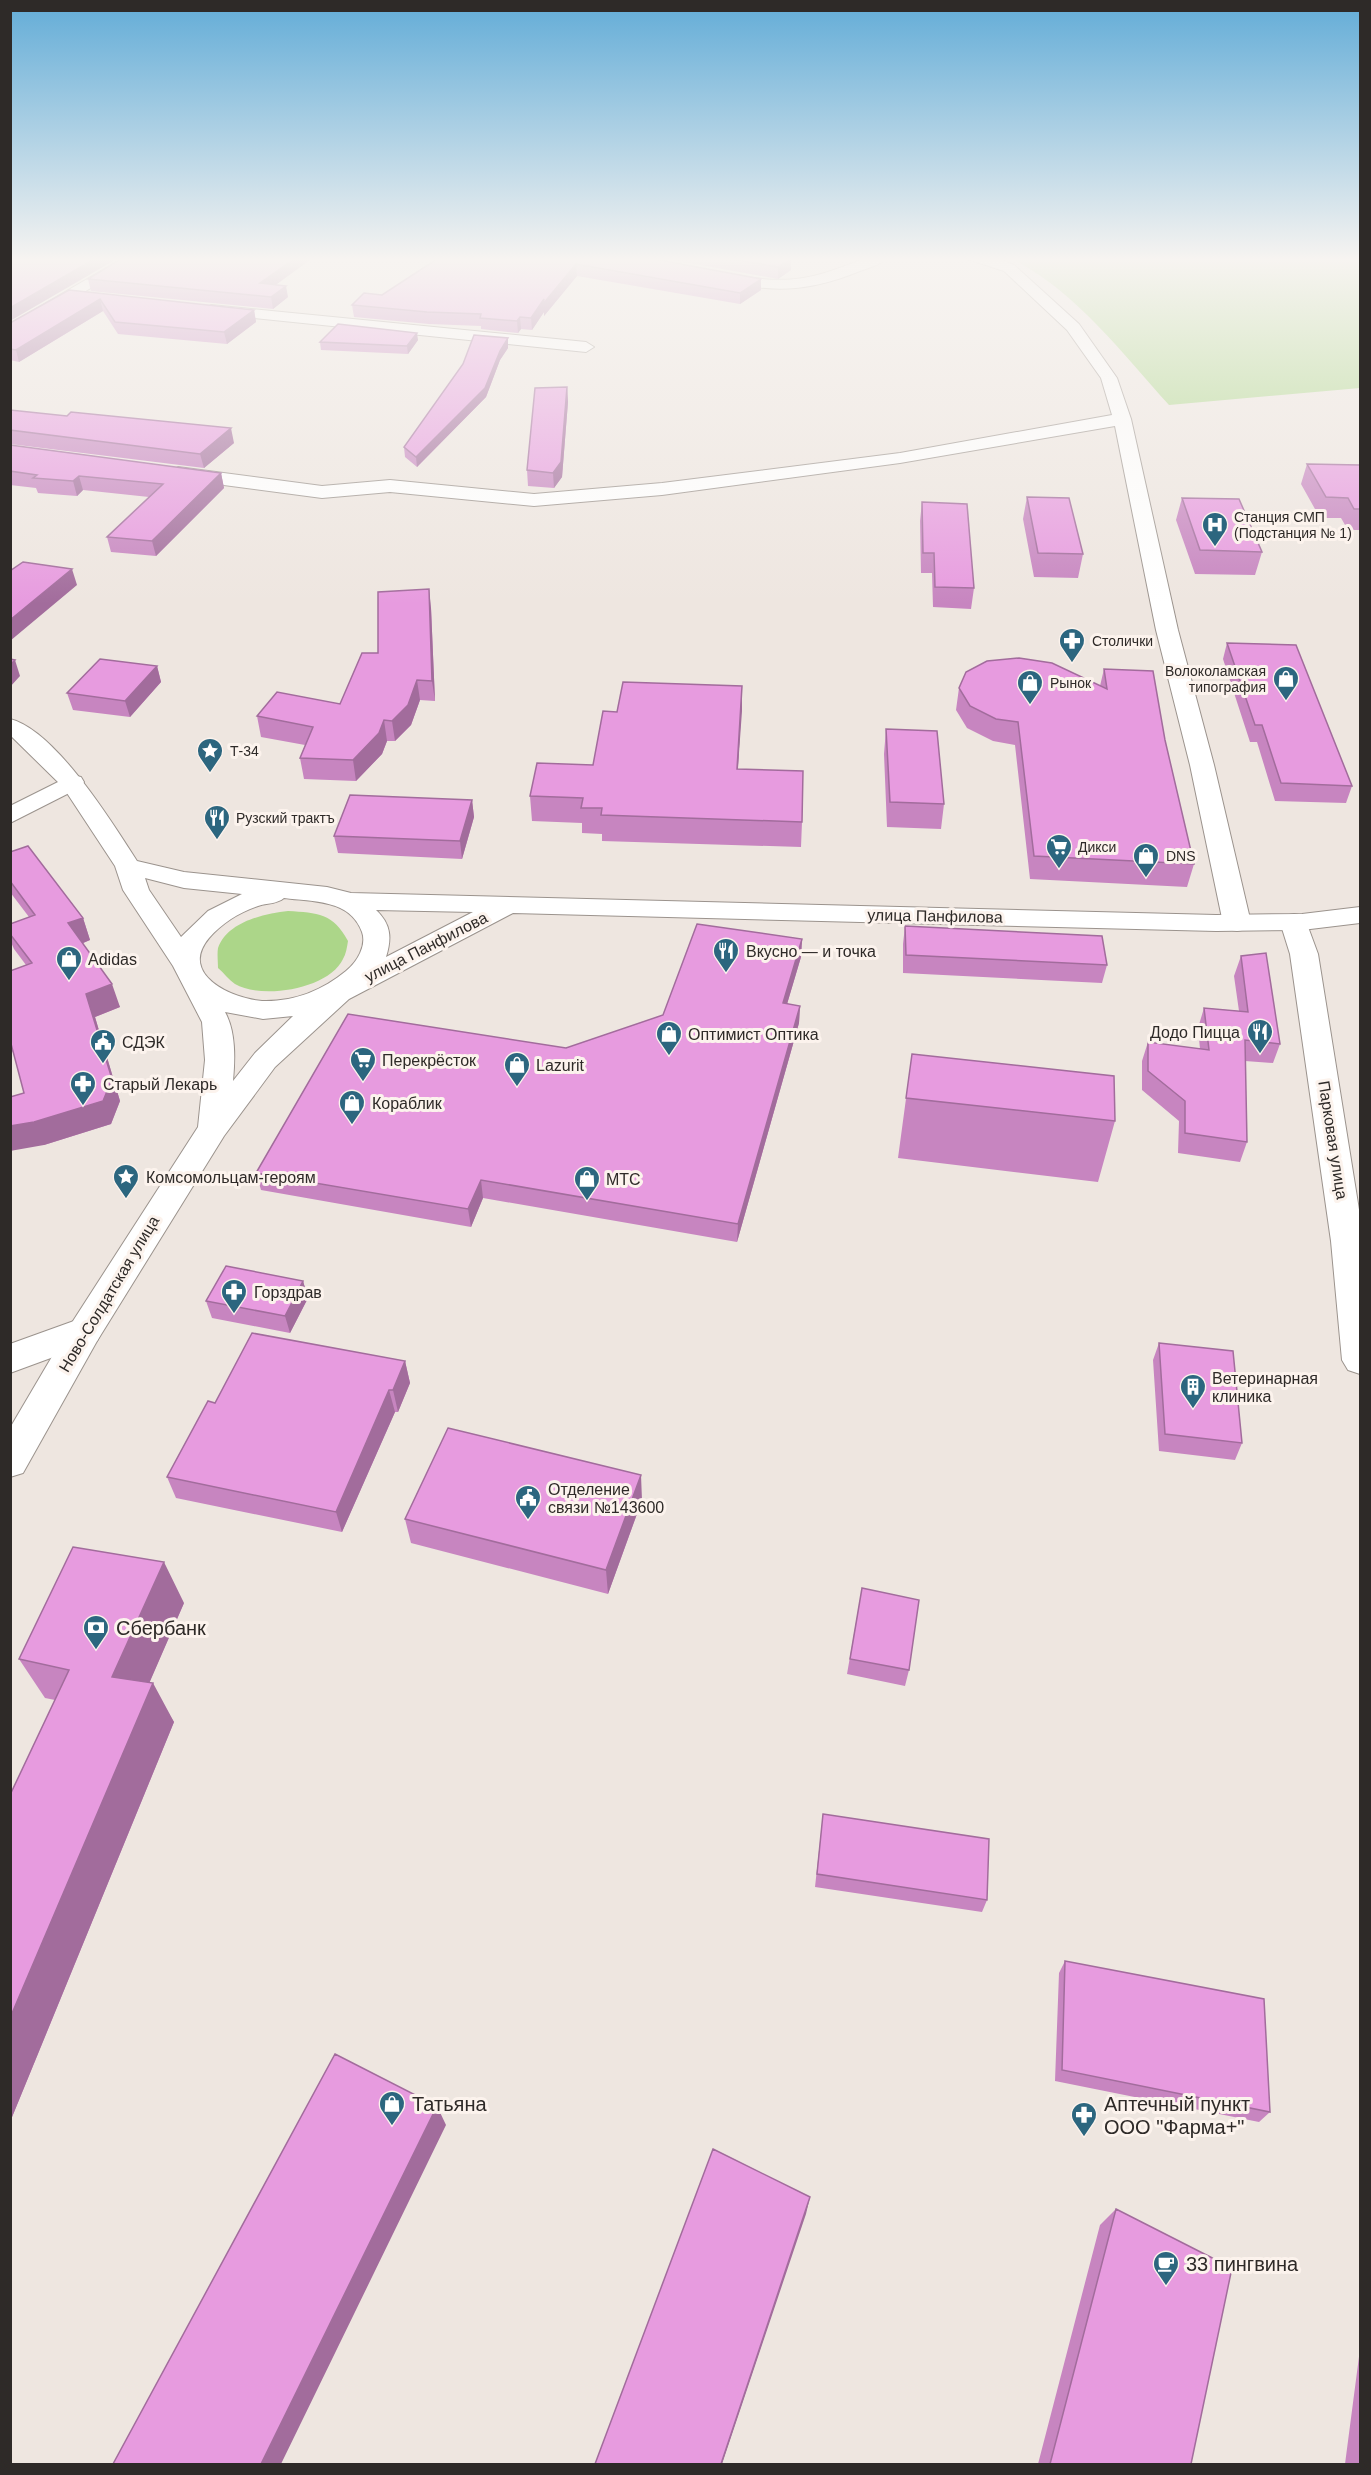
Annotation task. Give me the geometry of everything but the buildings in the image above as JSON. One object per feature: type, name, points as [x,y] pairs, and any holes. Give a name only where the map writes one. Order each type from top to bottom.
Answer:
[{"type":"street","points":[[1105,372],[1122,419],[1167,630],[1202,765],[1237,923]]},
{"type":"street","points":[[165,471],[321,492],[390,486],[534,500],[662,489],[900,458],[1122,419]]},
{"type":"street","name":"улица Панфилова","points":[[10,726],[20,731],[72,782],[128,866],[136,890],[192,976],[225,1003],[263,1010],[305,1005],[344,990],[509,905]]},
{"type":"street","points":[[10,816],[72,782]]},
{"type":"street","name":"улица Панфилова","points":[[128,866],[184,880],[327,895],[351,901],[1237,923],[1294,922],[1360,915]]},
{"type":"street","name":"улица Панфилова","points":[[192,976],[190,944],[216,916],[240,903],[292,892]]},
{"type":"street","name":"улица Панфилова","points":[[344,990],[369,966],[378,938],[371,920],[351,901]]},
{"type":"street","name":"Парковая улица","points":[[1294,922],[1304,954],[1341,1194],[1360,1360]]},
{"type":"street","name":"Ново-Солдатская улица","points":[[192,976],[216,1022],[220,1060],[213,1128]]},
{"type":"street","name":"Ново-Солдатская улица","points":[[10,1462],[85,1330],[213,1128],[265,1060],[299,1026],[344,990]]},
{"type":"street","points":[[10,1359],[85,1330]]},
{"type":"green space","points":[[1140,372],[1360,372],[1360,388],[1169,405]]},
{"type":"green space","points":[[288,911],[324,916],[337,925],[348,941],[344,957],[324,978],[294,989],[261,991],[235,984],[218,968],[218,948],[230,931],[248,920]]},
{"type":"place","name":"Станция СМП (Подстанция № 1)","points":[[1215,548]]},
{"type":"place","name":"Столички","points":[[1072,664]]},
{"type":"place","name":"Волоколамская типография","points":[[1286,702]]},
{"type":"place","name":"Рынок","points":[[1030,706]]},
{"type":"place","name":"Т-34","points":[[210,774]]},
{"type":"place","name":"Рузский трактъ","points":[[217,841]]},
{"type":"place","name":"Дикси","points":[[1059,870]]},
{"type":"place","name":"DNS","points":[[1146,879]]},
{"type":"place","name":"Вкусно — и точка","points":[[726,974]]},
{"type":"place","name":"Adidas","points":[[69,982]]},
{"type":"place","name":"Додо Пицца","points":[[1260,1055]]},
{"type":"place","name":"Оптимист Оптика","points":[[669,1057]]},
{"type":"place","name":"СДЭК","points":[[103,1065]]},
{"type":"place","name":"Перекрёсток","points":[[363,1083]]},
{"type":"place","name":"Lazurit","points":[[517,1088]]},
{"type":"place","name":"Старый Лекарь","points":[[83,1107]]},
{"type":"place","name":"Кораблик","points":[[352,1126]]},
{"type":"place","name":"Комсомольцам-героям","points":[[126,1200]]},
{"type":"place","name":"МТС","points":[[587,1202]]},
{"type":"place","name":"Горздрав","points":[[234,1315]]},
{"type":"place","name":"Ветеринарная клиника","points":[[1193,1410]]},
{"type":"place","name":"Отделение связи №143600","points":[[528,1521]]},
{"type":"place","name":"Сбербанк","points":[[96,1651]]},
{"type":"place","name":"Татьяна","points":[[392,2127]]},
{"type":"place","name":"Аптечный пункт ООО \"Фарма+\"","points":[[1084,2138]]},
{"type":"place","name":"33 пингвина","points":[[1166,2287]]}]
